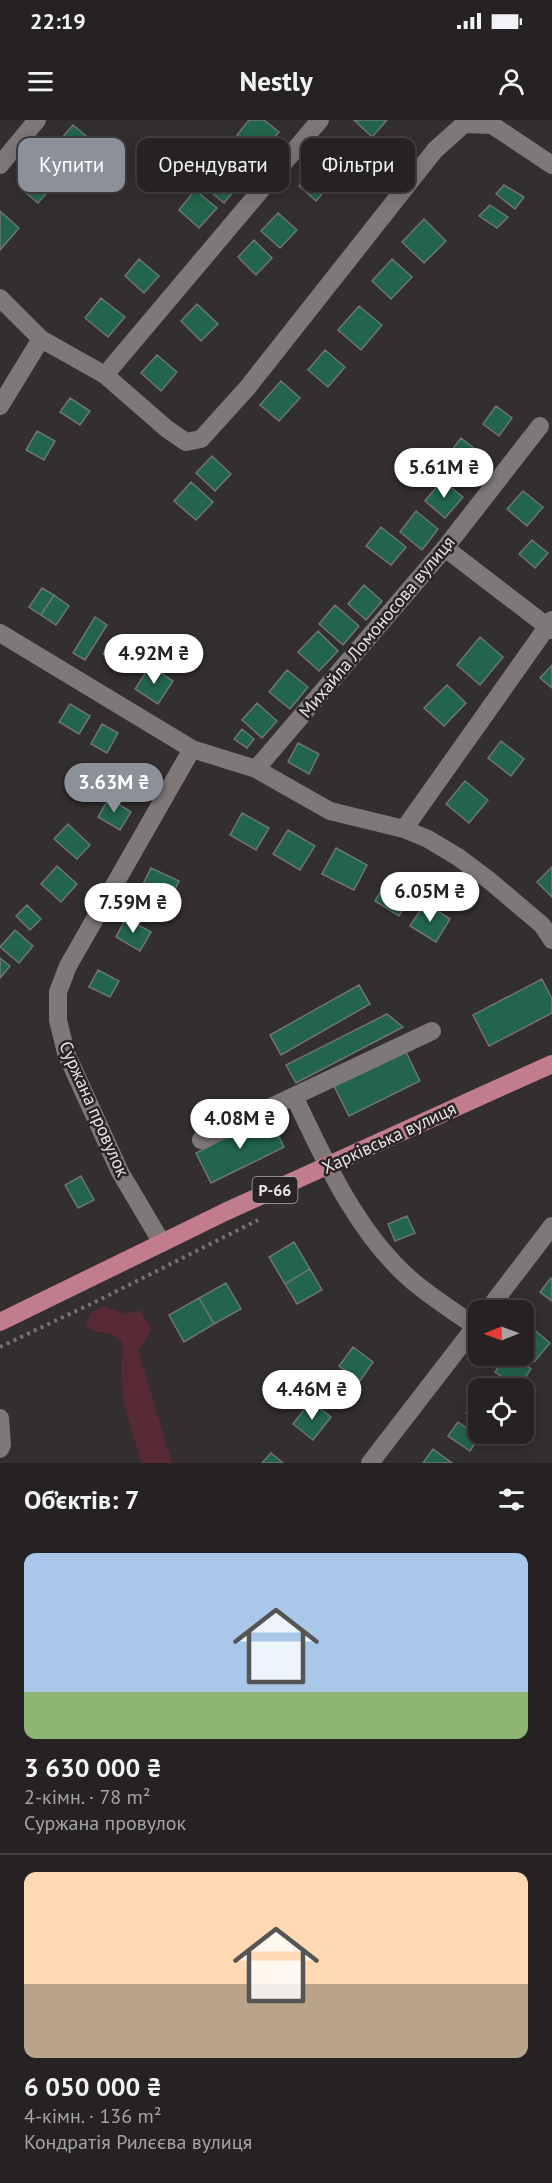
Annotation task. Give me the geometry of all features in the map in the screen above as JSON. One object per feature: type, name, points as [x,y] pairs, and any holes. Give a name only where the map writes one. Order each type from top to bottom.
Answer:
[{"type":"main road","name":"Харківська вулиця","points":[[0,1322],[227,1211],[552,1064]]},
{"type":"street","points":[[0,165],[37,120]]},
{"type":"street","points":[[105,375],[320,120]]},
{"type":"street","points":[[0,298],[41,339],[105,375],[167,429],[186,442],[201,439],[248,387],[435,150],[464,124],[492,125],[552,165]]},
{"type":"street","points":[[0,406],[41,339]]},
{"type":"street","name":"Михайла Ломоносова вулиця","points":[[256,770],[445,548],[540,426]]},
{"type":"street","points":[[404,829],[550,625],[445,548]]},
{"type":"street","points":[[0,633],[192,749],[256,770],[330,812],[404,829],[428,839],[466,863],[542,925],[552,940]]},
{"type":"street","name":"Суржана провулок","points":[[162,1243],[120,1172],[66,1053],[57,1020],[58,992],[68,966],[192,749]]},
{"type":"street","points":[[201,1140],[432,1031]]},
{"type":"street","points":[[294,1096],[328,1167],[371,1236],[409,1278],[468,1319]]},
{"type":"street","points":[[495,1300],[552,1226]]},
{"type":"street","points":[[370,1463],[468,1337]]},
{"type":"street","points":[[0,1418],[2,1445],[0,1449]]},
{"type":"path","points":[[0,1347],[266,1216]]},
{"type":"shaded area","points":[[103,1306],[126,1314],[140,1310],[152,1329],[138,1350],[172,1463],[141,1463],[123,1401],[122,1342],[111,1334],[92,1331],[86,1324],[91,1312]]},
{"type":"building","points":[[249,120],[264,120],[279,132],[274,138],[240,138],[237,135]]},
{"type":"building","points":[[354,120],[387,120],[372,137]]},
{"type":"building","points":[[73,125],[89,138],[62,138]]},
{"type":"building","points":[[504,185],[524,197],[515,209],[496,194]]},
{"type":"building","points":[[25,192],[48,192],[38,203]]},
{"type":"building","points":[[193,192],[197,192],[217,208],[199,228],[179,210]]},
{"type":"building","points":[[211,192],[233,192],[224,203]]},
{"type":"building","points":[[306,192],[324,192],[316,201]]},
{"type":"building","points":[[490,205],[508,217],[497,228],[479,216]]},
{"type":"building","points":[[0,211],[19,228],[0,250]]},
{"type":"building","points":[[278,213],[297,230],[280,248],[261,231]]},
{"type":"building","points":[[424,219],[446,241],[424,263],[402,242]]},
{"type":"building","points":[[254,240],[272,258],[256,275],[238,257]]},
{"type":"building","points":[[139,259],[159,276],[144,293],[125,276]]},
{"type":"building","points":[[392,259],[412,277],[391,299],[372,281]]},
{"type":"building","points":[[101,298],[125,317],[108,337],[85,318]]},
{"type":"building","points":[[197,304],[218,324],[201,341],[181,321]]},
{"type":"building","points":[[359,306],[382,325],[361,350],[338,330]]},
{"type":"building","points":[[325,350],[345,367],[328,387],[308,370]]},
{"type":"building","points":[[157,355],[177,372],[161,391],[141,373]]},
{"type":"building","points":[[281,381],[300,398],[279,421],[260,405]]},
{"type":"building","points":[[70,398],[90,411],[80,425],[60,412]]},
{"type":"building","points":[[496,406],[512,418],[499,436],[483,424]]},
{"type":"building","points":[[37,431],[55,441],[44,460],[26,450]]},
{"type":"building","points":[[461,438],[489,460],[470,486],[441,464]]},
{"type":"building","points":[[212,456],[231,474],[215,491],[196,473]]},
{"type":"building","points":[[442,480],[463,497],[445,518],[425,501]]},
{"type":"building","points":[[191,482],[213,502],[196,520],[174,501]]},
{"type":"building","points":[[523,491],[543,507],[527,526],[507,509]]},
{"type":"building","points":[[416,511],[438,529],[422,550],[400,532]]},
{"type":"building","points":[[381,527],[406,547],[391,565],[366,546]]},
{"type":"building","points":[[532,540],[548,553],[535,568],[519,554]]},
{"type":"building","points":[[364,585],[382,601],[366,620],[348,604]]},
{"type":"building","points":[[42,588],[54,595],[41,615],[29,607]]},
{"type":"building","points":[[54,595],[69,606],[56,625],[41,615]]},
{"type":"building","points":[[335,605],[359,626],[343,645],[319,624]]},
{"type":"building","points":[[95,617],[107,625],[85,660],[73,653]]},
{"type":"building","points":[[318,631],[338,651],[319,671],[298,652]]},
{"type":"building","points":[[480,637],[503,657],[480,685],[457,665]]},
{"type":"building","points":[[112,639],[137,653],[127,669],[103,654]]},
{"type":"building","points":[[552,665],[552,688],[540,678]]},
{"type":"building","points":[[150,666],[173,681],[158,704],[135,689]]},
{"type":"building","points":[[287,670],[308,687],[290,709],[269,692]]},
{"type":"building","points":[[447,685],[466,703],[444,726],[424,708]]},
{"type":"building","points":[[257,703],[277,721],[262,738],[242,720]]},
{"type":"building","points":[[70,704],[90,716],[79,734],[59,722]]},
{"type":"building","points":[[102,724],[118,733],[107,753],[91,744]]},
{"type":"building","points":[[242,729],[254,739],[247,748],[234,739]]},
{"type":"building","points":[[501,741],[524,759],[511,776],[488,758]]},
{"type":"building","points":[[298,743],[319,754],[309,774],[288,762]]},
{"type":"building","points":[[465,781],[488,800],[469,823],[446,804]]},
{"type":"building","points":[[109,798],[131,812],[120,830],[98,817]]},
{"type":"building","points":[[242,813],[269,828],[256,850],[230,835]]},
{"type":"building","points":[[68,824],[90,845],[77,859],[54,839]]},
{"type":"building","points":[[288,830],[315,846],[300,870],[273,854]]},
{"type":"building","points":[[336,848],[367,865],[354,890],[322,874]]},
{"type":"building","points":[[57,866],[77,884],[61,902],[41,884]]},
{"type":"building","points":[[552,867],[552,897],[537,882]]},
{"type":"building","points":[[151,868],[179,881],[168,903],[140,890]]},
{"type":"building","points":[[389,878],[413,893],[399,916],[375,901]]},
{"type":"building","points":[[425,903],[450,919],[436,942],[410,926]]},
{"type":"building","points":[[27,905],[41,919],[30,930],[16,916]]},
{"type":"building","points":[[126,918],[151,932],[140,951],[116,937]]},
{"type":"building","points":[[15,930],[33,946],[19,963],[0,947]]},
{"type":"building","points":[[0,958],[10,966],[0,978]]},
{"type":"building","points":[[98,970],[119,981],[110,997],[89,987]]},
{"type":"building","points":[[542,979],[552,999],[552,1013],[489,1046],[473,1015]]},
{"type":"building","points":[[359,985],[370,1004],[281,1055],[270,1035]]},
{"type":"building","points":[[387,1014],[403,1027],[296,1083],[286,1065]]},
{"type":"building","points":[[406,1052],[420,1081],[349,1116],[334,1086]]},
{"type":"building","points":[[268,1116],[284,1147],[211,1183],[196,1153]]},
{"type":"building","points":[[81,1176],[94,1200],[78,1208],[65,1185]]},
{"type":"building","points":[[407,1216],[415,1233],[395,1241],[388,1224]]},
{"type":"building","points":[[294,1242],[310,1269],[285,1284],[269,1257]]},
{"type":"building","points":[[310,1269],[322,1290],[297,1304],[285,1284]]},
{"type":"building","points":[[552,1279],[552,1301],[540,1292]]},
{"type":"building","points":[[226,1283],[241,1309],[214,1324],[199,1298]]},
{"type":"building","points":[[199,1298],[214,1324],[184,1342],[169,1315]]},
{"type":"building","points":[[534,1329],[550,1343],[534,1362]]},
{"type":"building","points":[[353,1347],[373,1362],[360,1381],[339,1366]]},
{"type":"building","points":[[499,1366],[527,1366],[531,1369],[525,1378],[504,1378],[495,1372]]},
{"type":"building","points":[[311,1401],[331,1417],[313,1440],[293,1424]]},
{"type":"building","points":[[458,1422],[468,1429],[468,1444],[474,1444],[470,1451],[448,1436]]},
{"type":"building","points":[[433,1449],[452,1463],[423,1463]]},
{"type":"building","points":[[271,1453],[283,1463],[262,1463]]}]
